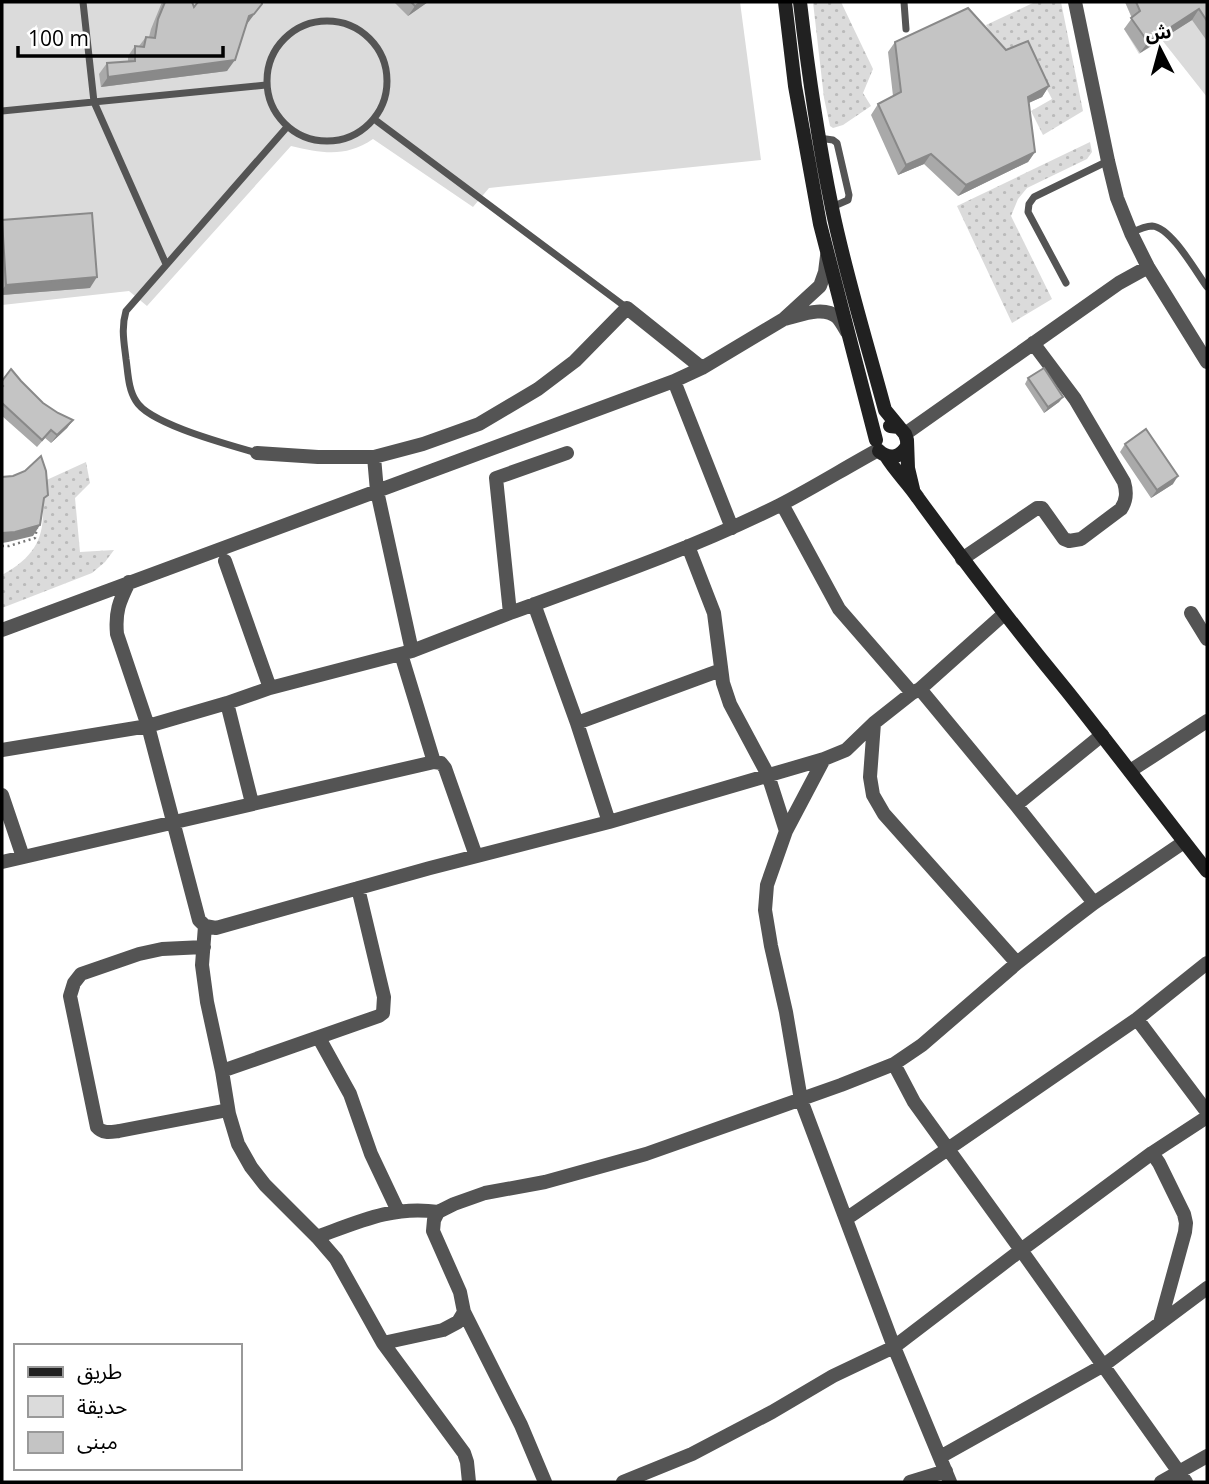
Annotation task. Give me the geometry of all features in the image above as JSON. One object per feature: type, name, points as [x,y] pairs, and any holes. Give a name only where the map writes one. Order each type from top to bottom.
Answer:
[{"type":"main road","points":[[785,2],[795,86],[827,257],[880,448],[1004,614],[1207,871]]},
{"type":"main road","points":[[800,2],[809,83],[832,208],[885,410],[904,436],[913,490]]},
{"type":"main road","points":[[880,448],[877,435],[884,428],[894,426],[904,436]]},
{"type":"main road","points":[[880,448],[896,456],[900,454],[904,436]]},
{"type":"street","points":[[1075,2],[1117,198],[1148,267],[1207,362]]},
{"type":"street","points":[[2,630],[674,381],[702,368],[784,319],[820,286],[827,257]]},
{"type":"street","points":[[904,436],[1119,283],[1148,267]]},
{"type":"street","points":[[257,453],[374,457],[423,444],[479,424],[538,389],[575,361],[627,308],[702,368]]},
{"type":"street","points":[[784,319],[823,311],[838,318],[847,332]]},
{"type":"street","points":[[962,559],[1037,508],[1042,508],[1064,539],[1075,540],[1081,539],[1124,505],[1124,482],[1075,398],[1033,343]]},
{"type":"street","points":[[674,381],[732,528]]},
{"type":"street","points":[[2,750],[148,726],[227,704],[270,688],[407,653],[732,528],[782,504],[880,448]]},
{"type":"street","points":[[510,613],[496,478],[568,453]]},
{"type":"street","points":[[374,457],[377,491],[407,653],[434,762]]},
{"type":"street","points":[[782,504],[839,609],[916,691],[1016,805],[1094,903]]},
{"type":"street","points":[[688,546],[713,613],[723,683],[730,704],[768,775],[786,831]]},
{"type":"street","points":[[225,561],[270,688]]},
{"type":"street","points":[[130,582],[118,604],[117,634],[148,726],[199,920],[205,926],[216,928],[609,822],[824,760],[846,750],[874,723],[916,691],[1004,614]]},
{"type":"street","points":[[534,604],[609,822]]},
{"type":"street","points":[[1191,613],[1207,639]]},
{"type":"street","points":[[577,723],[721,670]]},
{"type":"street","points":[[227,704],[252,803]]},
{"type":"street","points":[[1130,771],[1207,721]]},
{"type":"street","points":[[874,723],[870,777],[873,795],[884,814],[1017,964]]},
{"type":"street","points":[[1016,805],[1102,735]]},
{"type":"street","points":[[824,760],[786,831],[767,885],[765,910],[801,1100],[894,1347],[948,1477],[910,1482]]},
{"type":"street","points":[[2,862],[434,762],[441,763],[445,768],[476,856]]},
{"type":"street","points":[[2,795],[23,857]]},
{"type":"street","points":[[317,1237],[398,1211],[418,1209],[438,1212],[485,1193],[545,1182],[646,1154],[801,1100],[894,1064],[922,1045],[1094,903],[1184,842]]},
{"type":"street","points":[[222,1071],[383,1013],[384,997],[358,888]]},
{"type":"street","points":[[205,926],[202,965],[207,1002],[228,1110],[238,1144],[265,1185],[336,1259],[383,1343],[464,1453],[469,1482]]},
{"type":"street","points":[[204,947],[162,949],[139,954],[81,974],[74,983],[70,996],[97,1127],[100,1130],[119,1131],[228,1110]]},
{"type":"street","points":[[846,1219],[1137,1019],[1207,963]]},
{"type":"street","points":[[623,1482],[692,1454],[833,1376],[894,1347],[1207,1114],[1137,1019]]},
{"type":"street","points":[[318,1038],[350,1094],[371,1154],[398,1211]]},
{"type":"street","points":[[894,1064],[914,1102],[1183,1477]]},
{"type":"street","points":[[1152,1153],[1184,1214],[1186,1223],[1160,1323]]},
{"type":"street","points":[[438,1212],[433,1231],[460,1292],[464,1312],[521,1425],[545,1482]]},
{"type":"street","points":[[940,1457],[1104,1365],[1207,1288]]},
{"type":"street","points":[[383,1343],[443,1330],[458,1322],[464,1312]]},
{"type":"street","points":[[1161,1482],[1183,1477],[1207,1456]]},
{"type":"lane","points":[[83,2],[94,102],[166,264]]},
{"type":"lane","points":[[904,2],[906,29]]},
{"type":"lane","points":[[322,20],[346,23],[367,35],[381,54],[387,77],[384,100],[374,119],[354,135],[331,142],[307,139],[287,127],[272,108],[266,85],[269,62],[281,41],[299,27],[322,20]]},
{"type":"lane","points":[[2,111],[266,85]]},
{"type":"lane","points":[[374,119],[627,308]]},
{"type":"lane","points":[[257,453],[206,438],[143,410],[135,400],[130,385],[122,324],[126,311],[287,127]]},
{"type":"lane","points":[[1066,283],[1028,212],[1029,204],[1034,197],[1108,161]]},
{"type":"lane","points":[[1131,233],[1154,226],[1163,230],[1207,287]]},
{"type":"path","points":[[2,546],[36,538],[38,518]]},
{"type":"path","points":[[24,536],[32,534],[33,524]]},
{"type":"green space","points":[[2,2],[740,2],[761,160],[489,188],[473,207],[373,139],[353,149],[333,152],[291,146],[147,306],[129,291],[2,305]]},
{"type":"green space","points":[[813,2],[841,2],[873,69],[863,93],[871,106],[843,125],[833,128],[830,126],[824,98]]},
{"type":"green space","points":[[1035,2],[1061,2],[1083,111],[1043,135],[1031,111],[1052,99],[1023,43],[1001,52],[986,25]]},
{"type":"green space","points":[[1125,2],[1207,2],[1207,97],[1162,40],[1139,54],[1124,29],[1133,21]]},
{"type":"green space","points":[[1090,142],[1092,152],[1087,159],[1027,188],[1018,199],[1011,216],[1052,299],[1012,323],[957,206]]},
{"type":"green space","points":[[86,462],[90,483],[75,498],[80,552],[114,550],[92,573],[2,608],[2,575],[27,557],[39,537],[43,513],[40,483]]},
{"type":"building","points":[[165,2],[192,2],[194,7],[198,2],[262,4],[249,16],[235,60],[108,77],[107,63],[135,61],[135,46],[144,47],[146,37],[155,38],[158,19]]},
{"type":"building","points":[[1136,2],[1207,2],[1207,21],[1199,9],[1148,42],[1131,18],[1140,11]]},
{"type":"building","points":[[968,8],[1006,50],[1028,41],[1049,86],[1028,97],[1035,152],[966,185],[931,154],[906,165],[878,104],[901,92],[895,42]]},
{"type":"building","points":[[92,213],[97,277],[6,285],[2,220]]},
{"type":"building","points":[[1044,368],[1063,397],[1048,407],[1028,378]]},
{"type":"building","points":[[11,369],[43,403],[73,420],[57,435],[51,430],[42,440],[2,403],[2,381]]},
{"type":"building","points":[[1146,429],[1178,476],[1157,490],[1125,444]]},
{"type":"building","points":[[41,456],[46,471],[48,495],[44,498],[40,525],[2,533],[2,477],[25,471]]}]
